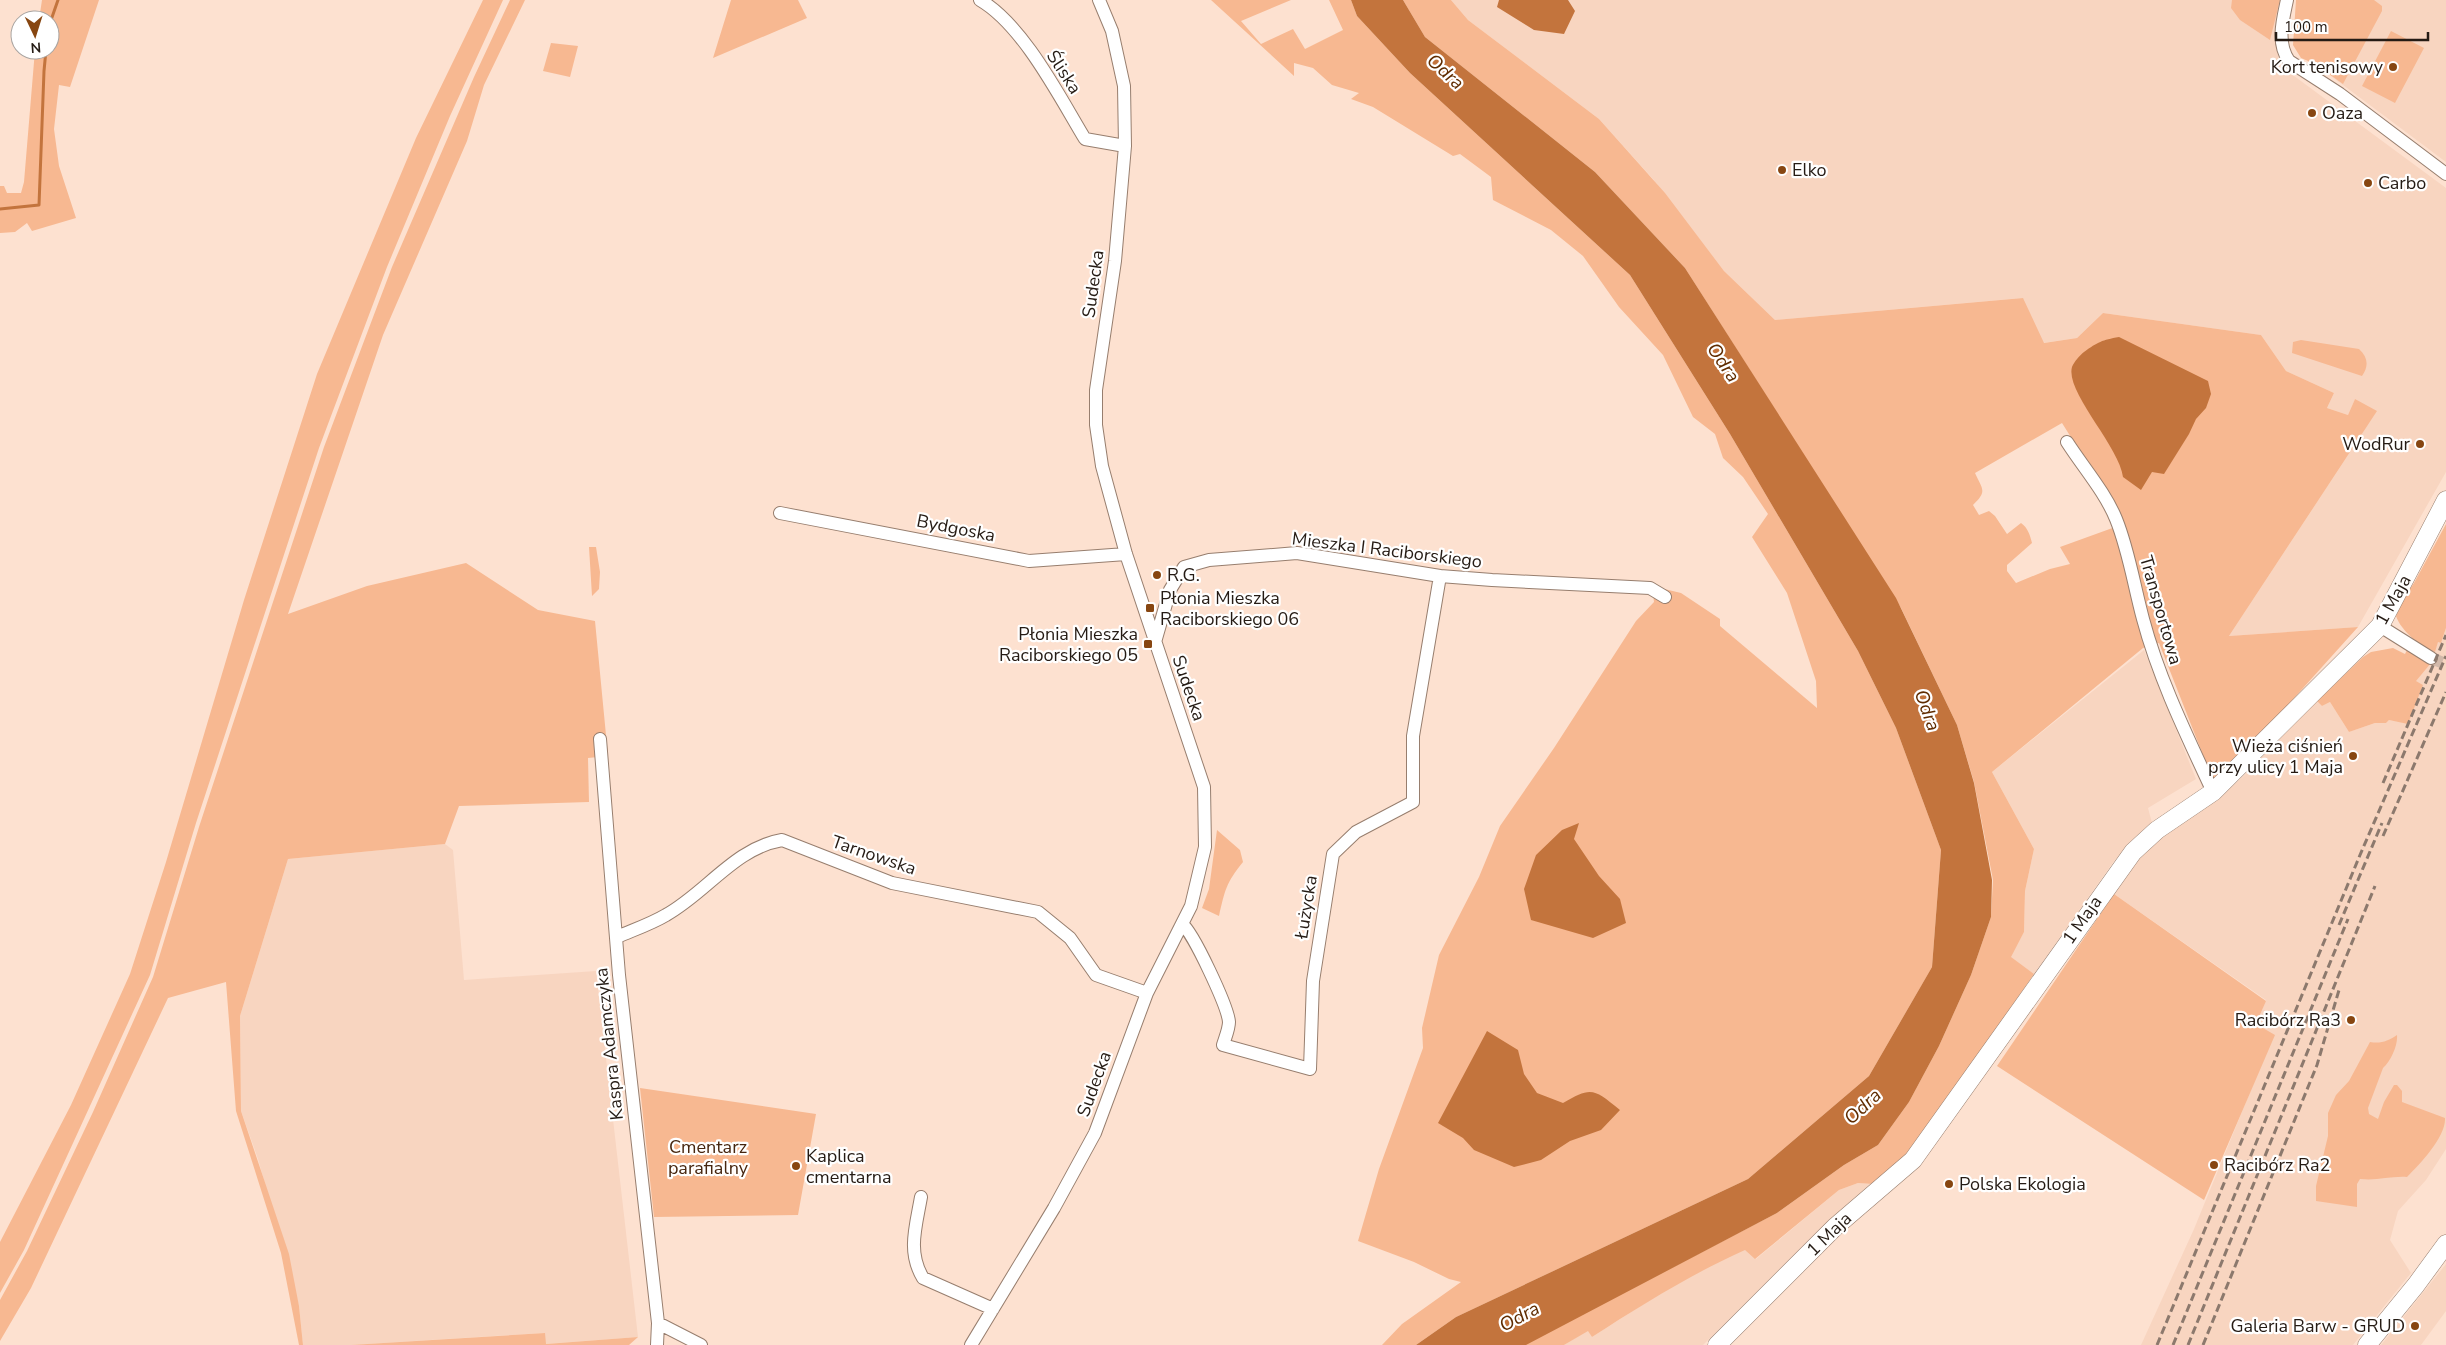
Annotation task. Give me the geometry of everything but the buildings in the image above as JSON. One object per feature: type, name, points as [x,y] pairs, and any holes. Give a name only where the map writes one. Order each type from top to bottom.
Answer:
[{"type":"street","name":"Śliska","points":[[980,0],[995,9],[1018,35],[1051,81],[1085,139],[1124,146]]},
{"type":"street","name":"Sudecka","points":[[971,1345],[1054,1208],[1095,1133],[1147,992],[1191,906],[1206,847],[1204,787],[1126,554],[1102,466],[1096,425],[1096,390],[1115,261],[1124,146],[1124,86],[1112,30],[1099,0]]},
{"type":"street","points":[[2287,0],[2281,35],[2285,55],[2289,61],[2340,94],[2446,174]]},
{"type":"street","name":"Transportowa","points":[[2067,442],[2116,518],[2130,563],[2143,620],[2157,661],[2182,726],[2213,792]]},
{"type":"street","name":"1 Maja","points":[[1717,1345],[1835,1227],[1913,1160],[2133,852],[2157,830],[2213,792],[2380,626],[2446,500]]},
{"type":"street","name":"Bydgoska","points":[[780,513],[1029,561],[1126,554]]},
{"type":"street","name":"Mieszka I Raciborskiego","points":[[1155,642],[1170,590],[1184,567],[1209,560],[1297,553],[1440,576],[1650,588],[1665,597]]},
{"type":"street","name":"Łużycka","points":[[1182,924],[1188,928],[1206,962],[1229,1022],[1223,1045],[1310,1069],[1313,981],[1333,854],[1356,832],[1413,802],[1413,736],[1440,576]]},
{"type":"street","points":[[2380,626],[2431,658]]},
{"type":"street","name":"Kaspra Adamczyka","points":[[600,739],[637,1150],[658,1323],[657,1345]]},
{"type":"street","name":"Tarnowska","points":[[617,938],[667,915],[748,853],[770,842],[782,840],[892,883],[1038,912],[1070,938],[1096,975],[1147,992]]},
{"type":"street","points":[[921,1197],[913,1253],[917,1268],[923,1278],[993,1309]]},
{"type":"street","points":[[2367,1345],[2445,1248]]},
{"type":"street","points":[[658,1323],[701,1345]]},
{"type":"shaded area","points":[[1451,0],[2283,0],[2278,64],[2446,188],[2446,472],[2358,627],[2229,636],[2354,446],[2355,399],[2348,415],[2327,408],[2334,393],[2286,371],[2261,335],[2103,313],[2077,338],[2043,343],[2022,298],[1775,320],[1724,271],[1653,179],[1599,119],[1468,20]]},
{"type":"shaded area","points":[[2309,0],[2446,0],[2446,162],[2315,64]]},
{"type":"shaded area","points":[[2446,628],[2446,1149],[2426,1180],[2398,1211],[2390,1240],[2411,1273],[2353,1345],[2141,1345],[2194,1229],[2273,1036],[2256,1025],[2266,1000],[2114,894],[2145,851],[2158,839],[2219,798],[2246,774],[2317,701],[2322,706],[2330,702],[2349,732],[2375,723],[2386,723],[2389,720],[2407,723],[2423,685],[2415,681],[2431,663],[2438,641],[2441,643]]},
{"type":"shaded area","points":[[2144,650],[2196,779],[2148,808],[2152,823],[2114,861],[2034,974],[2010,957],[2024,932],[2025,891],[2034,849],[1992,772]]},
{"type":"shaded area","points":[[445,844],[453,850],[464,980],[596,971],[638,1337],[545,1344],[544,1333],[351,1345],[303,1345],[299,1306],[258,1159],[241,1111],[240,1016],[288,859]]},
{"type":"shaded area","points":[[1858,1183],[1873,1184],[1802,1247],[1703,1345],[1564,1345],[1588,1330],[1592,1337],[1701,1269],[1745,1249],[1756,1259],[1839,1190]]},
{"type":"shaded area","name":"Galeria Barw - GRUD","points":[[2446,1264],[2446,1311],[2421,1345],[2381,1345]]},
{"type":"green space","points":[[42,0],[99,0],[70,87],[59,85],[54,129],[59,166],[76,218],[32,231],[27,223],[15,232],[0,233],[0,186],[4,186],[7,193],[21,193],[24,182],[34,60],[60,60],[60,10],[40,10]]},
{"type":"green space","points":[[483,0],[503,0],[450,116],[387,267],[319,448],[196,823],[150,975],[24,1250],[0,1293],[0,1242],[71,1105],[130,974],[166,862],[244,600],[317,374],[416,138]]},
{"type":"green space","points":[[510,0],[525,0],[484,85],[467,141],[383,335],[288,614],[367,586],[466,563],[538,610],[595,621],[608,756],[588,758],[589,802],[459,806],[445,844],[288,859],[240,1016],[241,1111],[289,1254],[299,1306],[303,1345],[299,1345],[281,1253],[236,1111],[226,982],[168,998],[31,1288],[0,1341],[0,1300],[27,1251],[93,1112],[153,977],[199,827],[324,447],[392,267],[474,77]]},
{"type":"green space","points":[[731,0],[798,0],[807,18],[713,58]]},
{"type":"green space","points":[[1211,0],[1291,0],[1241,21],[1261,44],[1293,29],[1305,49],[1343,30],[1329,0],[1351,0],[1357,16],[1410,73],[1630,275],[1730,434],[1858,651],[1896,728],[1941,850],[1932,967],[1869,1076],[1748,1179],[1456,1317],[1416,1345],[1382,1345],[1402,1324],[1461,1282],[1449,1279],[1414,1262],[1358,1241],[1379,1169],[1423,1048],[1422,1028],[1439,955],[1479,877],[1500,826],[1554,748],[1636,621],[1654,602],[1652,586],[1681,593],[1720,619],[1720,626],[1817,708],[1816,681],[1787,593],[1752,537],[1768,514],[1743,477],[1723,458],[1715,434],[1693,417],[1663,355],[1619,307],[1583,256],[1551,230],[1493,200],[1491,177],[1460,154],[1453,156],[1373,107],[1351,99],[1359,93],[1332,85],[1313,68],[1294,63],[1294,76]]},
{"type":"green space","points":[[1403,0],[1451,0],[1468,20],[1599,119],[1665,193],[1724,271],[1775,320],[2023,298],[2044,343],[2077,338],[2103,313],[2261,335],[2286,371],[2334,393],[2327,408],[2348,415],[2355,399],[2377,411],[2229,636],[2358,627],[2221,779],[2212,778],[2159,643],[2143,648],[1992,772],[2034,849],[2025,891],[2024,932],[2011,957],[2034,974],[1915,1147],[1873,1184],[1858,1183],[1839,1190],[1755,1259],[1745,1250],[1725,1259],[1648,1302],[1592,1337],[1588,1331],[1564,1345],[1523,1345],[1777,1213],[1844,1165],[1878,1145],[1909,1102],[1939,1046],[1971,975],[1991,917],[1993,880],[1974,782],[1957,725],[1901,608],[1685,268],[1595,172],[1425,37]],"holes":[[[2062,423],[2089,466],[2118,526],[2060,547],[2070,564],[2050,569],[2016,583],[2007,571],[2007,565],[2032,543],[2029,534],[2021,523],[2007,534],[1995,516],[1989,511],[1979,515],[1973,505],[1981,496],[1982,490],[1975,473]]]},
{"type":"green space","points":[[2232,0],[2280,0],[2270,40],[2240,20],[2231,8]]},
{"type":"green space","points":[[2296,0],[2374,0],[2382,6],[2382,11],[2343,84],[2315,64],[2301,58],[2293,45]]},
{"type":"green space","name":"Kort tenisowy","points":[[2391,31],[2424,48],[2395,103],[2362,86]]},
{"type":"green space","points":[[551,43],[578,46],[570,77],[543,71]]},
{"type":"green space","points":[[2301,340],[2359,349],[2364,355],[2366,369],[2362,376],[2292,353],[2293,342]]},
{"type":"green space","points":[[2446,524],[2446,628],[2441,643],[2438,642],[2435,652],[2423,646],[2412,637],[2398,622],[2396,616],[2403,599],[2414,583]]},
{"type":"green space","points":[[589,547],[596,547],[600,572],[599,589],[592,596]]},
{"type":"green space","points":[[2393,648],[2405,654],[2407,650],[2431,663],[2416,681],[2423,685],[2408,724],[2389,720],[2386,723],[2375,723],[2349,732],[2330,702],[2322,706],[2317,701],[2363,657],[2371,652]]},
{"type":"green space","points":[[1217,830],[1240,850],[1243,862],[1227,887],[1219,916],[1202,908],[1209,889]]},
{"type":"green space","points":[[2114,894],[2266,1001],[2256,1024],[2275,1035],[2204,1200],[1997,1066]]},
{"type":"green space","points":[[2397,1035],[2393,1053],[2383,1068],[2368,1108],[2369,1114],[2378,1119],[2384,1102],[2394,1085],[2397,1085],[2402,1091],[2402,1102],[2445,1118],[2437,1142],[2407,1177],[2360,1179],[2357,1184],[2357,1207],[2316,1201],[2316,1186],[2328,1136],[2328,1113],[2336,1095],[2349,1081],[2370,1042],[2384,1042]]},
{"type":"green space","name":"Cmentarz parafialny","points":[[640,1088],[816,1114],[798,1215],[654,1217]]},
{"type":"green space","points":[[545,1333],[546,1344],[638,1337],[629,1345],[351,1345]]},
{"type":"water","name":"Odra","points":[[1351,0],[1403,0],[1425,37],[1595,172],[1685,268],[1896,598],[1957,725],[1974,783],[1992,880],[1991,917],[1971,975],[1939,1046],[1909,1102],[1878,1145],[1844,1165],[1777,1213],[1526,1345],[1416,1345],[1456,1317],[1748,1179],[1869,1076],[1932,967],[1941,850],[1896,728],[1858,651],[1730,434],[1630,275],[1410,73],[1357,16]]},
{"type":"water","points":[[1499,0],[1568,0],[1575,11],[1564,34],[1534,30],[1497,7]]},
{"type":"water","points":[[2119,337],[2208,381],[2211,394],[2206,408],[2196,419],[2164,474],[2152,472],[2141,490],[2123,477],[2112,450],[2084,405],[2072,378],[2072,367],[2082,353],[2100,342]]},
{"type":"water","points":[[1579,823],[1574,839],[1599,876],[1620,899],[1626,923],[1593,938],[1531,920],[1524,889],[1536,855],[1562,830]]},
{"type":"water","points":[[1487,1031],[1518,1050],[1524,1074],[1537,1093],[1563,1103],[1580,1094],[1593,1092],[1620,1110],[1601,1130],[1570,1141],[1541,1160],[1514,1167],[1474,1150],[1463,1138],[1438,1123]]},
{"type":"waterway","points":[[55,10],[58,0]]},
{"type":"waterway","points":[[0,209],[39,205],[45,60]]},
{"type":"tunnel","points":[[2431,658],[2446,664]]},
{"type":"railway","points":[[2383,783],[2446,635]]},
{"type":"railway","points":[[2157,1345],[2360,855],[2446,656]]},
{"type":"railway","points":[[2383,836],[2446,692]]},
{"type":"railway","points":[[2339,925],[2382,823]]},
{"type":"railway","points":[[2188,1345],[2375,886]]},
{"type":"railway","points":[[2173,1345],[2348,919]]},
{"type":"railway","points":[[2203,1345],[2317,1065],[2339,990]]},
{"type":"place","name":"Kort tenisowy","points":[[2393,67]]},
{"type":"place","name":"Oaza","points":[[2312,113]]},
{"type":"place","name":"Elko","points":[[1782,170]]},
{"type":"place","name":"Carbo","points":[[2368,183]]},
{"type":"place","name":"WodRur","points":[[2420,444]]},
{"type":"place","name":"R.G.","points":[[1157,575]]},
{"type":"place","name":"Płonia Mieszka Raciborskiego 06","points":[[1150,608]]},
{"type":"place","name":"Płonia Mieszka Raciborskiego 05","points":[[1148,644]]},
{"type":"place","name":"Wieża ciśnień przy ulicy 1 Maja","points":[[2353,756]]},
{"type":"place","name":"Racibórz Ra3","points":[[2351,1020]]},
{"type":"place","name":"Racibórz Ra2","points":[[2214,1165]]},
{"type":"place","name":"Kaplica cmentarna","points":[[796,1166]]},
{"type":"place","name":"Polska Ekologia","points":[[1949,1184]]},
{"type":"place","name":"Galeria Barw - GRUD","points":[[2415,1326]]}]
